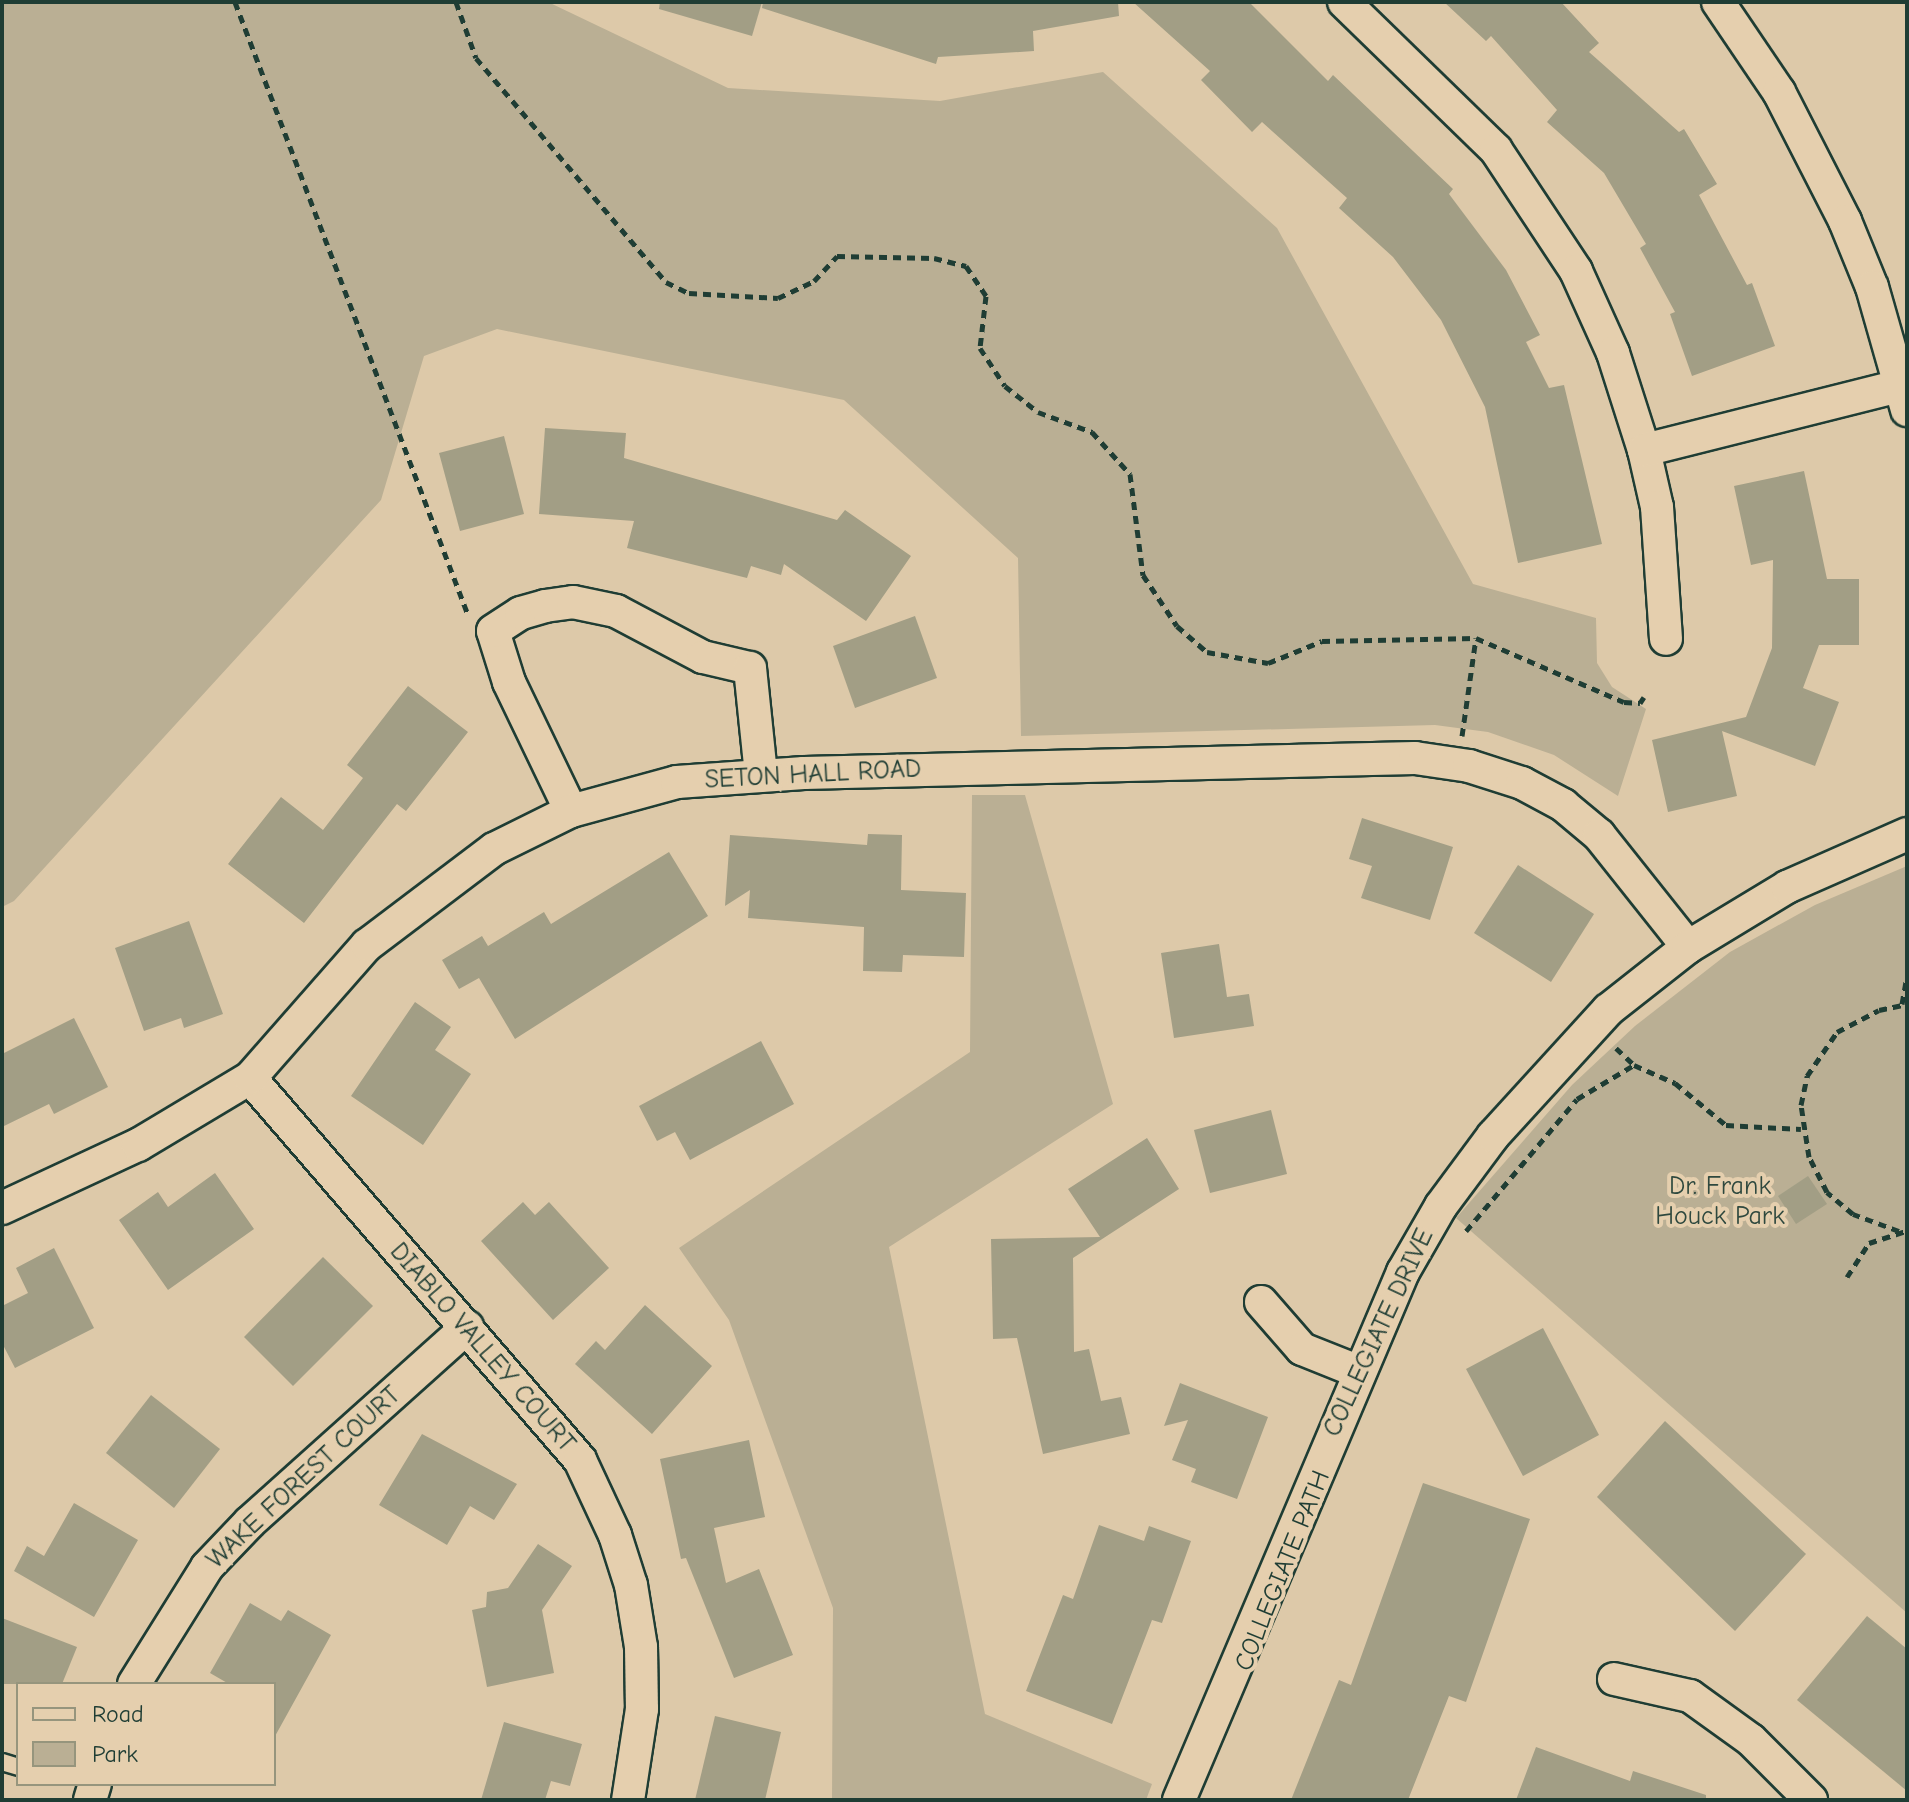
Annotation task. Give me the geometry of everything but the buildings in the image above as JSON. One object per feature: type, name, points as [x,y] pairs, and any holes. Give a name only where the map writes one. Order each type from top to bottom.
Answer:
[{"type":"street","points":[[1344,2],[1496,150],[1576,271],[1607,340],[1644,450],[1657,507],[1666,639]]},
{"type":"street","points":[[1644,450],[1905,393],[1872,287],[1813,152],[1718,2]]},
{"type":"street","points":[[571,811],[509,682],[493,631],[521,613],[545,606],[573,602],[616,611],[703,657],[750,668],[761,775]]},
{"type":"street","name":"SETON HALL ROAD","points":[[2,1208],[138,1145],[250,1078],[367,945],[427,895],[513,837],[571,811],[677,782],[761,775],[1415,758],[1458,765],[1522,783],[1563,805],[1632,872],[1688,947]]},
{"type":"street","name":"COLLEGIATE DRIVE","points":[[1179,1800],[1357,1371],[1441,1206],[1504,1124],[1592,1026],[1688,947],[1787,887],[1907,834]]},
{"type":"street","name":"DIABLO VALLEY COURT","points":[[250,1078],[580,1460],[615,1535],[631,1585],[641,1647],[642,1709],[628,1800]]},
{"type":"street","points":[[1261,1302],[1302,1349],[1357,1371]]},
{"type":"street","name":"WAKE FOREST COURT","points":[[135,1682],[171,1617],[217,1556],[467,1327]]},
{"type":"street","points":[[1614,1679],[1690,1696],[1751,1740],[1811,1800]]},
{"type":"path","points":[[235,2],[467,612]]},
{"type":"path","points":[[456,2],[476,58],[666,282],[689,293],[778,298],[814,281],[837,256],[934,258],[966,266],[986,296],[980,348],[1005,386],[1038,412],[1092,432],[1130,474],[1143,575],[1177,626],[1207,652],[1268,663],[1322,641],[1476,638],[1624,702],[1640,703],[1644,697]]},
{"type":"path","points":[[1458,765],[1476,638]]},
{"type":"path","points":[[1907,977],[1904,1004],[1856,1020],[1821,1051],[1807,1076],[1801,1129],[1827,1192],[1853,1214],[1899,1231],[1907,1231]]},
{"type":"path","points":[[1592,1026],[1634,1065],[1675,1083],[1726,1125],[1801,1129]]},
{"type":"path","points":[[1462,1236],[1577,1099],[1634,1065]]},
{"type":"path","points":[[1847,1277],[1869,1243],[1899,1231]]},
{"type":"green space","points":[[2,2],[548,2],[728,88],[940,101],[1103,72],[1277,228],[1473,584],[1596,618],[1597,663],[1612,687],[1646,709],[1618,796],[1554,755],[1488,732],[1435,725],[1021,736],[1018,558],[844,400],[497,329],[424,356],[381,500],[14,901],[2,907]]},
{"type":"green space","points":[[972,795],[1025,795],[1113,1104],[889,1247],[985,1714],[1152,1784],[1146,1800],[832,1800],[833,1608],[729,1320],[679,1248],[970,1052]]},
{"type":"green space","name":"Dr. Frank Houck Park","points":[[1907,866],[1907,1613],[1456,1218],[1572,1085],[1635,1026],[1730,952],[1815,905]]}]
